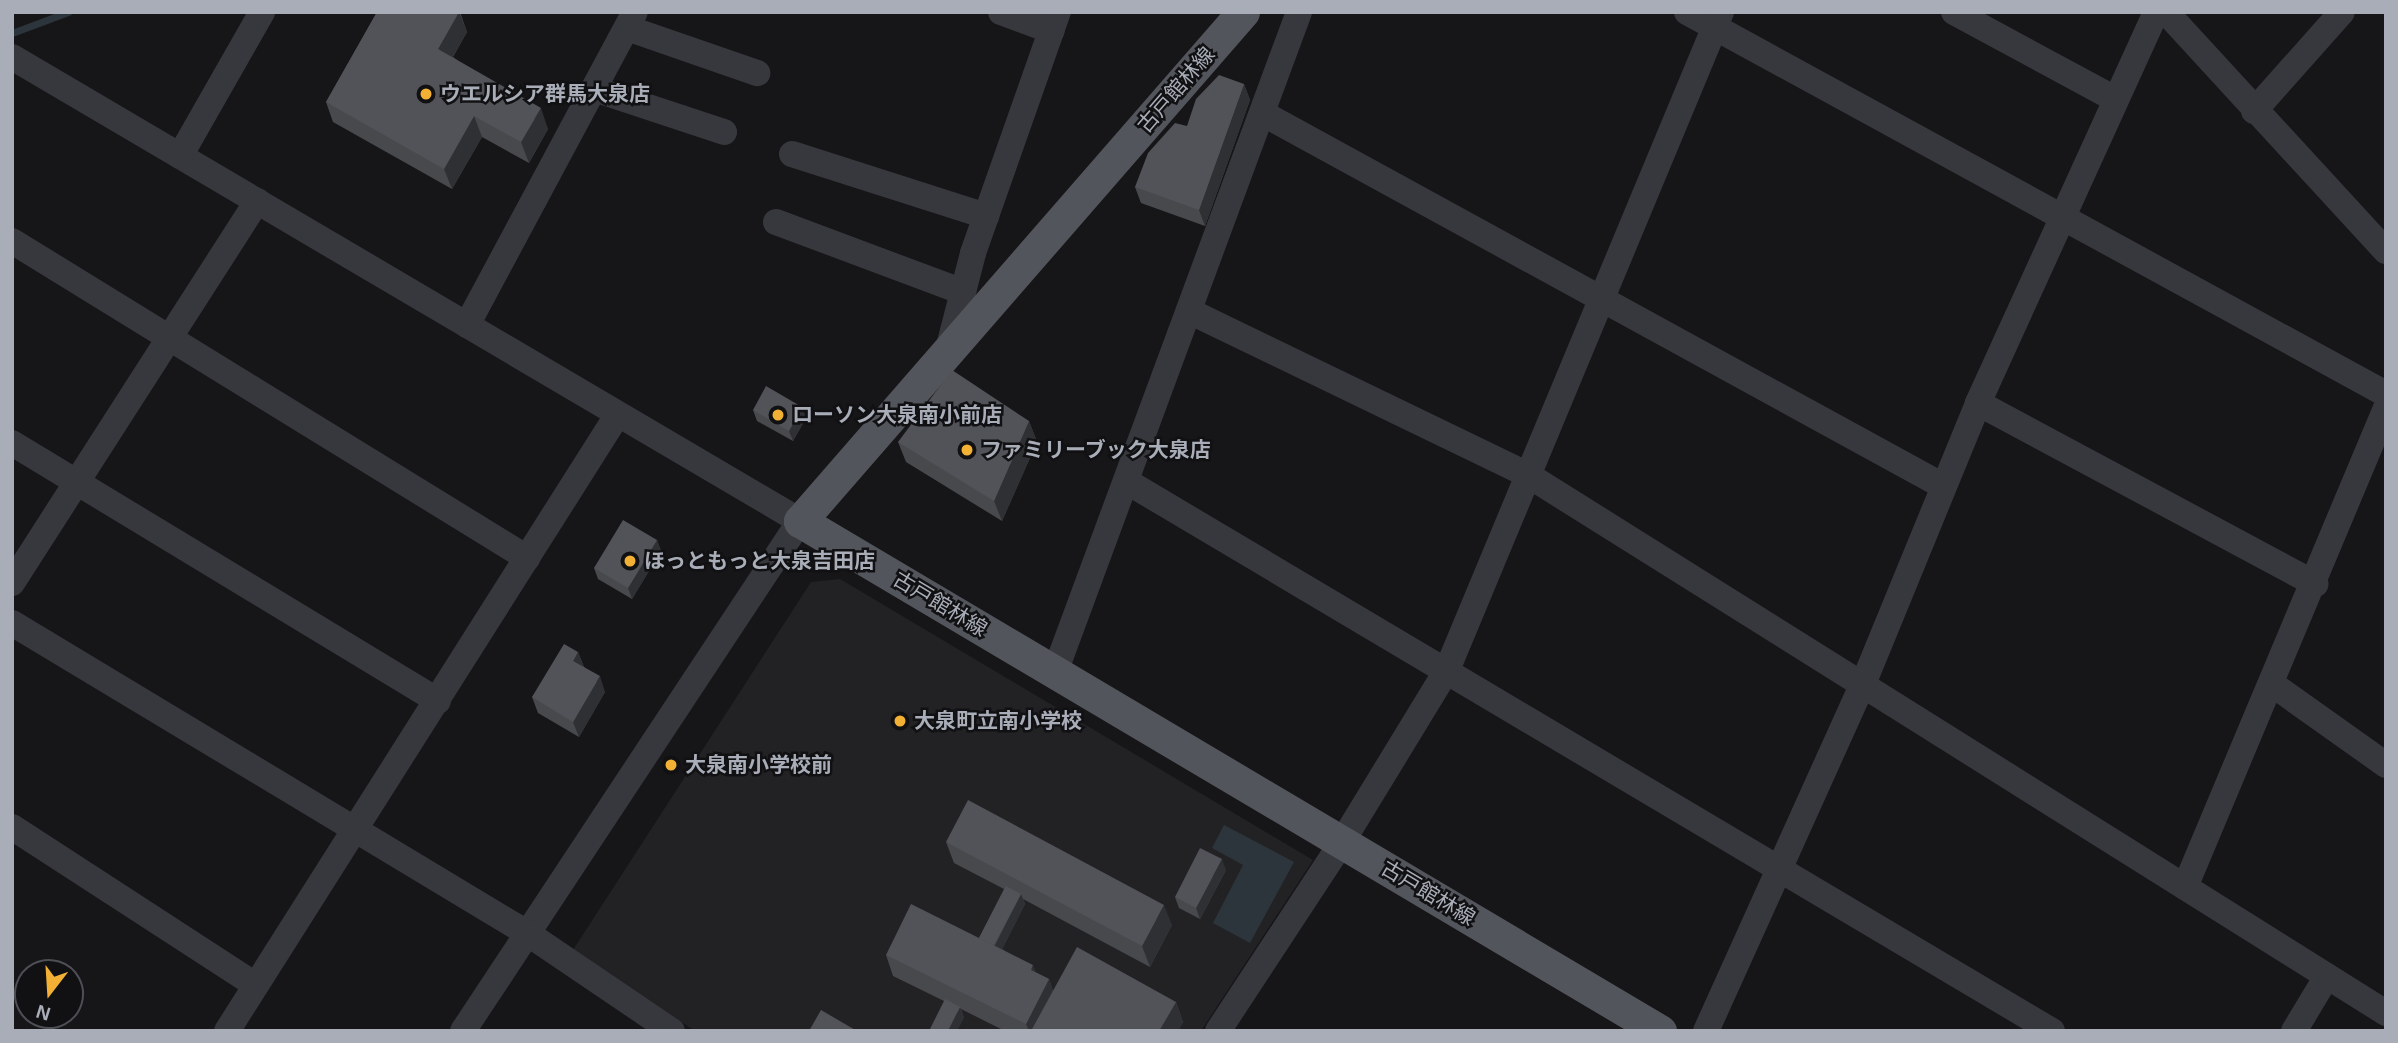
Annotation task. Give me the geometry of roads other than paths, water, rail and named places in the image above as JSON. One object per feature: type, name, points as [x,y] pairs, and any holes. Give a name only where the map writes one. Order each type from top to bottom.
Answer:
[{"type":"main road","name":"古戸館林線","points":[[1242,12],[800,521],[1660,1031]]},
{"type":"street","points":[[180,156],[262,12]]},
{"type":"street","points":[[946,355],[986,216],[1055,21],[1001,12]]},
{"type":"street","points":[[1055,672],[1299,12]]},
{"type":"street","points":[[1687,12],[1718,20],[2062,217],[2386,394]]},
{"type":"street","points":[[1954,12],[2115,99]]},
{"type":"street","points":[[1706,1031],[1863,684],[1979,403],[2156,12]]},
{"type":"street","points":[[2166,12],[2254,111],[2386,251]]},
{"type":"street","points":[[2254,111],[2342,12]]},
{"type":"street","points":[[467,325],[631,20],[757,73]]},
{"type":"street","points":[[1218,1031],[1342,842],[1447,670],[1718,20]]},
{"type":"street","points":[[14,60],[800,521],[463,1031]]},
{"type":"street","points":[[594,89],[724,132]]},
{"type":"street","points":[[1262,113],[1943,486]]},
{"type":"street","points":[[792,154],[986,216]]},
{"type":"street","points":[[12,583],[257,201]]},
{"type":"street","points":[[776,222],[963,292]]},
{"type":"street","points":[[12,241],[527,558]]},
{"type":"street","points":[[1189,312],[1528,475],[2386,1013]]},
{"type":"street","points":[[1979,403],[2315,584]]},
{"type":"street","points":[[2185,887],[2315,584],[2386,408]]},
{"type":"street","points":[[227,1031],[618,414]]},
{"type":"street","points":[[12,443],[438,701]]},
{"type":"street","points":[[1126,481],[2052,1031]]},
{"type":"street","points":[[12,623],[357,828],[527,933],[672,1031]]},
{"type":"street","points":[[2272,684],[2386,765]]},
{"type":"street","points":[[12,827],[255,985]]},
{"type":"street","points":[[2294,1031],[2327,976]]},
{"type":"waterway","points":[[12,33],[68,12]]},
{"type":"place","name":"ウエルシア群馬大泉店","points":[[426,94]]},
{"type":"place","name":"ローソン大泉南小前店","points":[[778,415]]},
{"type":"place","name":"ファミリーブック大泉店","points":[[967,450]]},
{"type":"place","name":"ほっともっと大泉吉田店","points":[[630,561]]},
{"type":"place","name":"大泉町立南小学校","points":[[900,721]]},
{"type":"place","name":"大泉南小学校前","points":[[671,765]]}]
